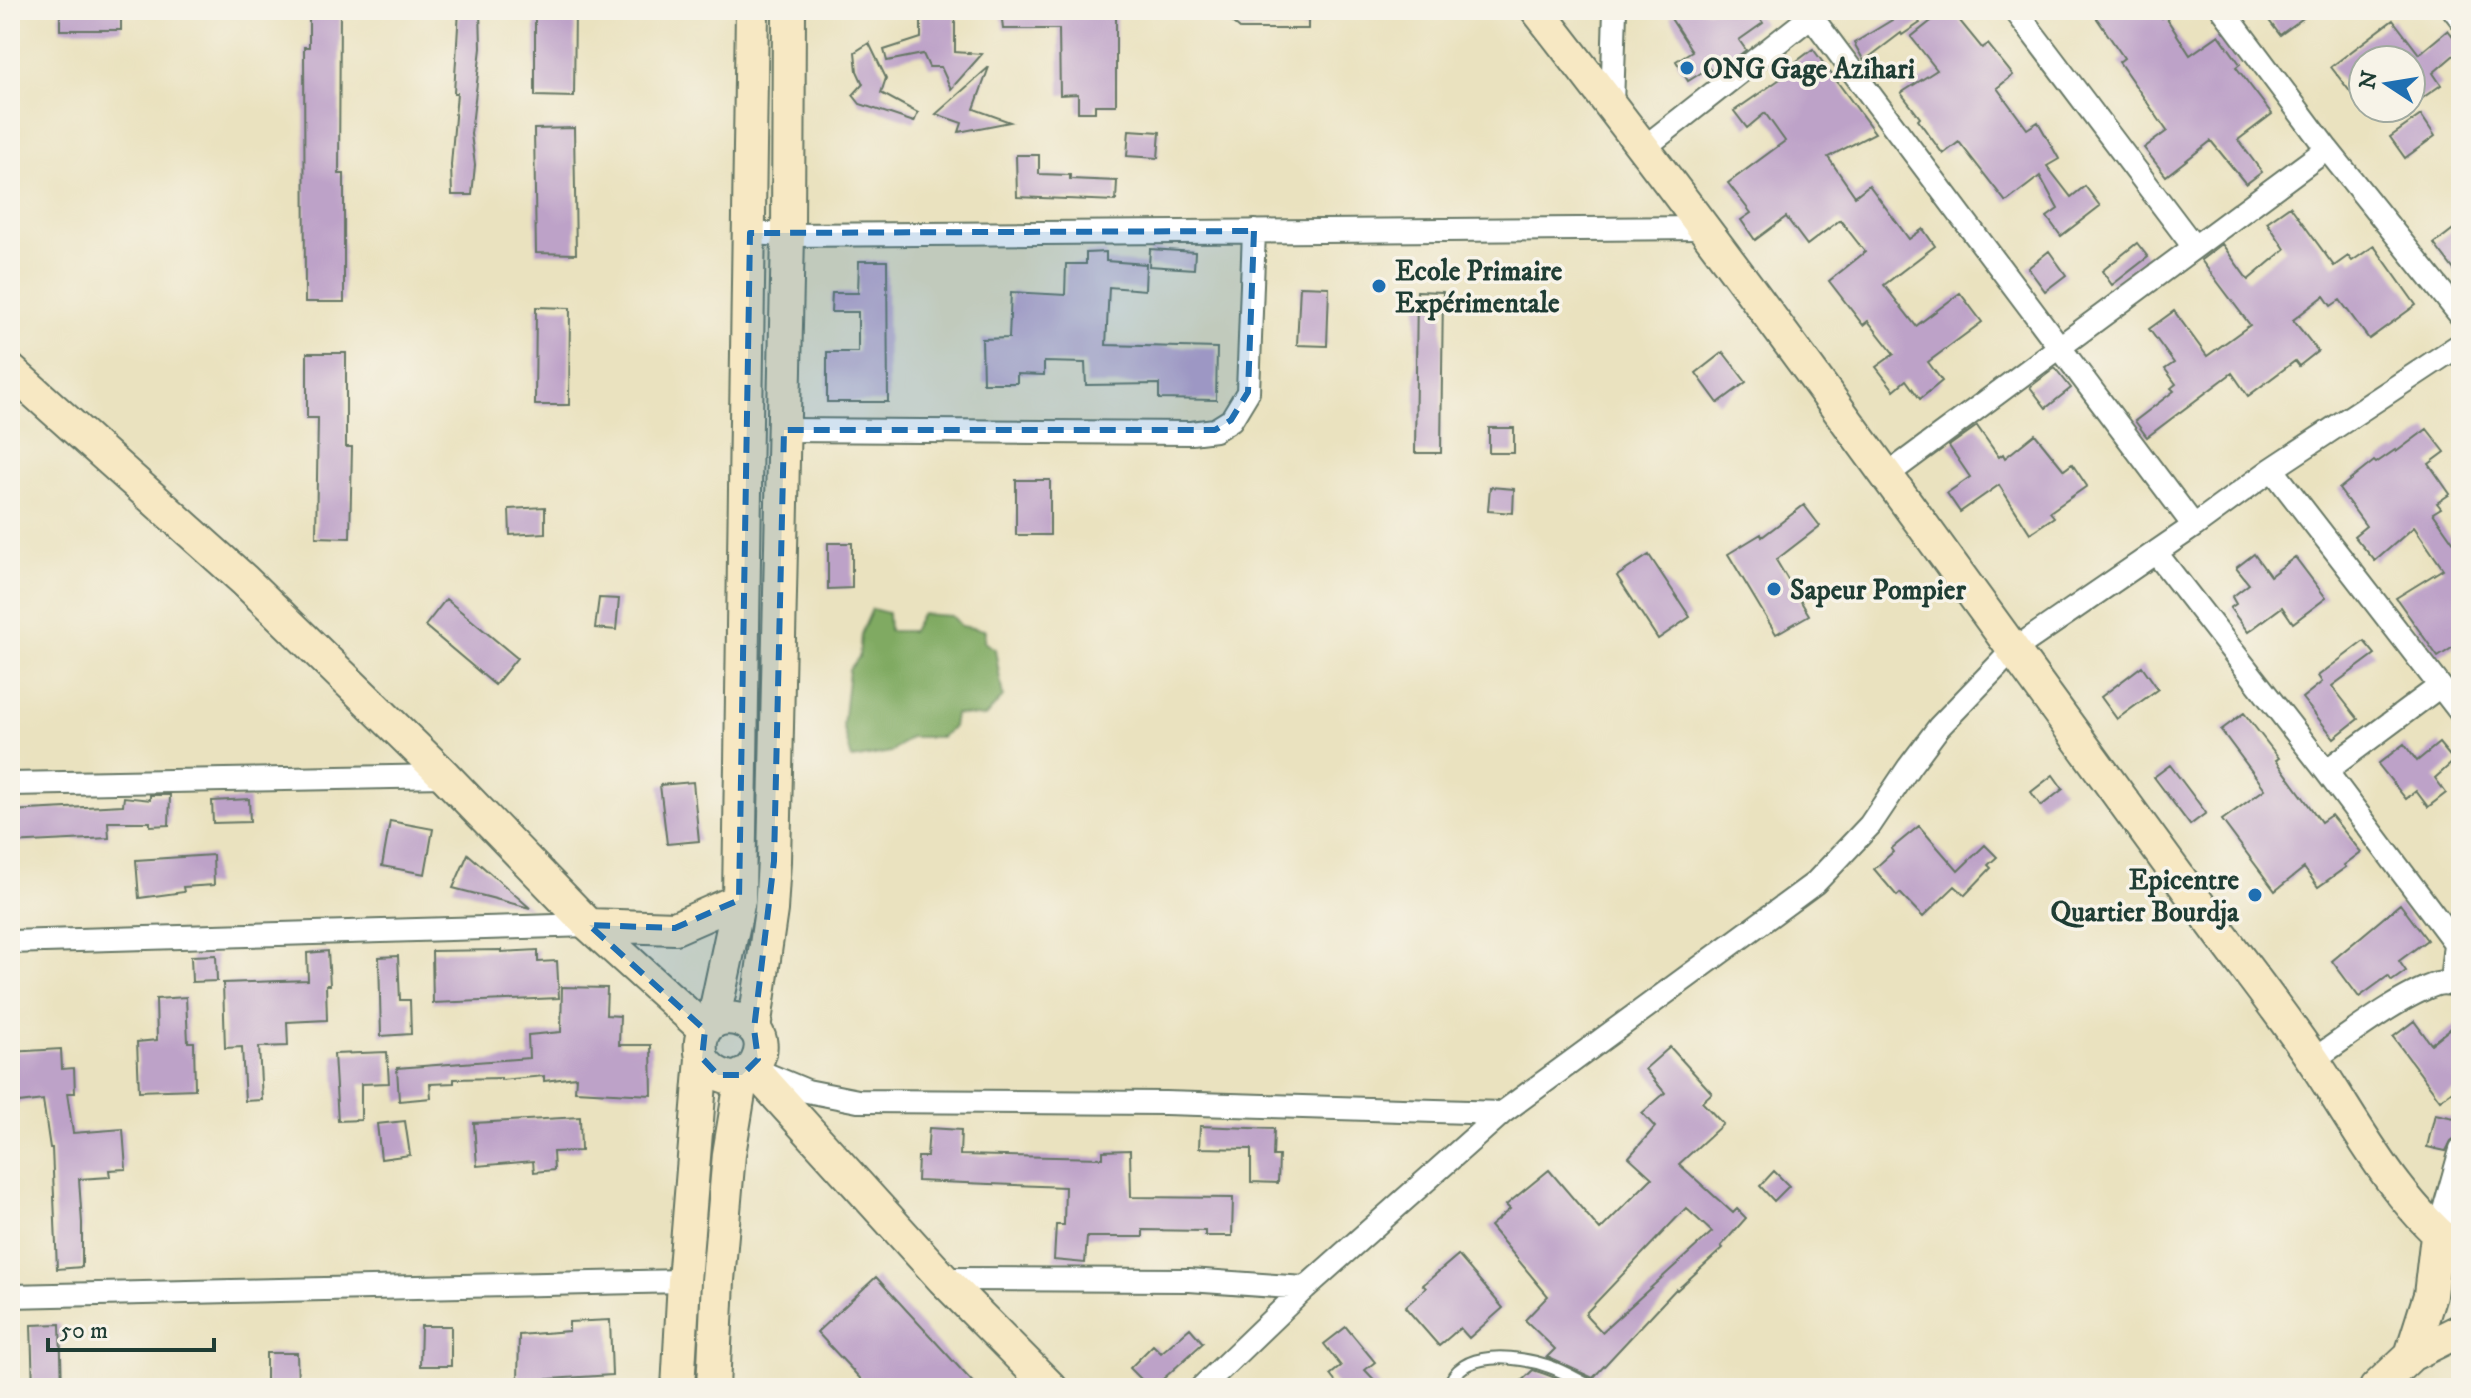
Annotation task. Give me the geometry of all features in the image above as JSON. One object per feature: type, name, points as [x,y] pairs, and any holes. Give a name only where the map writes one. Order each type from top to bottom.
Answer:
[{"type":"street","points":[[678,1388],[684,1281],[707,1037],[739,900],[752,10]]},
{"type":"street","points":[[713,1388],[729,1154],[747,1072],[758,1059],[760,1049],[754,1029],[771,910],[788,235],[789,10]]},
{"type":"street","points":[[1537,10],[1645,147],[1887,475],[2012,651],[2313,1060],[2381,1165],[2449,1244]]},
{"type":"street","points":[[1612,106],[1615,10]]},
{"type":"street","points":[[2015,10],[2194,247]]},
{"type":"street","points":[[2223,10],[2327,149],[2461,316]]},
{"type":"street","points":[[2454,10],[2461,19]]},
{"type":"street","points":[[1645,147],[1815,13],[2194,526]]},
{"type":"street","points":[[1887,475],[2327,149]]},
{"type":"street","points":[[750,233],[1704,228]]},
{"type":"street","points":[[784,430],[1191,433],[1215,430],[1231,420],[1248,392],[1254,231]]},
{"type":"street","points":[[1201,1388],[1305,1288],[1502,1113],[1815,883],[1870,825],[1939,727],[2012,651],[2272,469],[2461,344]]},
{"type":"street","points":[[10,370],[244,580],[445,776],[589,925],[707,1037],[708,1068],[718,1075],[730,1078],[747,1072],[807,1091],[858,1101],[1165,1103],[1502,1113]]},
{"type":"street","points":[[2272,469],[2461,713]]},
{"type":"street","points":[[2156,553],[2455,943]]},
{"type":"street","points":[[2326,771],[2440,686]]},
{"type":"street","points":[[10,784],[445,776]]},
{"type":"street","points":[[10,942],[589,925],[675,928],[739,900]]},
{"type":"street","points":[[2313,1060],[2407,997],[2439,983],[2456,985],[2455,943],[2461,917]]},
{"type":"street","points":[[707,1037],[730,1017],[754,1029]]},
{"type":"street","points":[[747,1072],[1051,1388]]},
{"type":"street","points":[[2411,1355],[2449,1244],[2461,1150]]},
{"type":"street","points":[[943,1279],[1189,1280],[1305,1288]]},
{"type":"street","points":[[10,1296],[684,1281]]},
{"type":"street","points":[[2376,1388],[2411,1355],[2461,1330]]},
{"type":"lane","points":[[1449,1388],[1464,1365],[1497,1359],[1526,1360],[1550,1366],[1594,1388]]},
{"type":"highlighted area","points":[[1254,231],[1248,392],[1231,420],[1215,430],[784,430],[774,861],[754,1029],[758,1059],[742,1075],[718,1075],[702,1058],[705,1030],[589,925],[675,928],[739,900],[750,233]]},
{"type":"green space","points":[[872,609],[888,613],[889,631],[912,631],[921,614],[952,616],[961,626],[985,630],[984,642],[995,649],[1003,697],[985,717],[955,714],[953,727],[941,737],[910,737],[891,752],[852,759],[843,726],[849,670],[859,657],[861,634]]},
{"type":"building","points":[[60,10],[121,10],[121,30],[60,30]]},
{"type":"building","points":[[309,10],[340,10],[339,174],[344,174],[344,302],[305,302],[304,47],[309,47]]},
{"type":"building","points":[[459,10],[480,10],[481,48],[471,134],[475,165],[472,195],[452,195]]},
{"type":"building","points":[[535,10],[575,10],[574,97],[535,96]]},
{"type":"building","points":[[921,10],[955,10],[955,52],[982,54],[951,89],[941,67],[929,67],[923,54],[887,61],[884,50],[921,38]]},
{"type":"building","points":[[1001,10],[1116,10],[1116,105],[1095,105],[1095,112],[1078,112],[1078,94],[1060,95],[1059,29],[1003,29]]},
{"type":"building","points":[[1218,10],[1308,10],[1308,29],[1240,29]]},
{"type":"building","points":[[1681,10],[1754,10],[1763,23],[1739,40],[1746,50],[1714,75],[1709,68],[1688,81],[1676,61],[1692,51],[1670,17]]},
{"type":"building","points":[[1885,10],[1930,10],[1918,20],[1920,23],[1864,61],[1854,43],[1892,20]]},
{"type":"building","points":[[1945,10],[1951,10],[1982,48],[1988,44],[2013,75],[1997,88],[2027,129],[2038,122],[2059,159],[2047,166],[2071,197],[2085,186],[2100,206],[2061,236],[2047,217],[2058,209],[2040,176],[2006,202],[1959,142],[1943,154],[1901,93],[1937,70],[1911,37]]},
{"type":"building","points":[[2091,10],[2156,10],[2162,18],[2165,16],[2190,55],[2219,35],[2240,64],[2236,67],[2272,114],[2238,140],[2262,172],[2246,184],[2211,141],[2166,176],[2144,148],[2167,131],[2119,62],[2124,58]]},
{"type":"building","points":[[2261,10],[2314,10],[2280,35]]},
{"type":"building","points":[[2393,20],[2411,44],[2361,44]]},
{"type":"building","points":[[2448,30],[2461,49],[2433,73],[2441,85],[2427,95],[2427,47]]},
{"type":"building","points":[[869,43],[886,78],[881,93],[918,113],[914,122],[860,104],[853,95],[863,84],[857,71],[855,52]]},
{"type":"building","points":[[1813,49],[1875,133],[1828,157],[1855,196],[1869,185],[1909,239],[1923,229],[1935,246],[1884,285],[1916,326],[1960,293],[1982,322],[1928,362],[1942,381],[1920,399],[1906,380],[1894,390],[1876,367],[1894,354],[1868,321],[1863,325],[1829,281],[1865,252],[1840,220],[1807,245],[1786,217],[1755,240],[1741,220],[1751,213],[1728,183],[1785,141],[1765,113],[1747,128],[1734,111],[1796,68],[1793,64]]},
{"type":"building","points":[[2347,55],[2347,88],[2331,67]]},
{"type":"building","points":[[989,67],[974,109],[1010,122],[959,132],[962,123],[936,114]]},
{"type":"building","points":[[2408,124],[2427,124],[2435,136],[2405,158],[2390,137]]},
{"type":"building","points":[[574,128],[576,254],[536,253],[534,129]]},
{"type":"building","points":[[1129,130],[1160,132],[1158,158],[1127,156]]},
{"type":"building","points":[[1016,155],[1039,155],[1039,174],[1117,181],[1116,201],[1017,197]]},
{"type":"building","points":[[2290,206],[2334,266],[2348,256],[2352,261],[2374,246],[2416,305],[2369,339],[2340,300],[2331,306],[2324,296],[2293,320],[2318,351],[2299,366],[2295,361],[2248,396],[2232,373],[2147,437],[2135,421],[2174,391],[2171,388],[2176,384],[2165,369],[2174,363],[2149,329],[2174,311],[2207,356],[2250,325],[2201,260],[2222,244],[2248,280],[2285,249],[2267,222]]},
{"type":"building","points":[[2461,223],[2461,279],[2434,244]]},
{"type":"building","points":[[2137,243],[2148,257],[2112,285],[2102,271]]},
{"type":"building","points":[[1150,249],[1195,252],[1194,269],[1149,266]]},
{"type":"building","points":[[2049,251],[2066,275],[2045,291],[2028,268]]},
{"type":"building","points":[[1106,252],[1106,261],[1146,264],[1145,290],[1109,287],[1106,345],[1217,348],[1216,400],[1159,399],[1159,384],[1086,385],[1085,363],[1044,362],[1044,375],[1017,374],[1017,383],[983,383],[982,339],[1009,338],[1011,292],[1065,295],[1066,264],[1086,264],[1086,253]]},
{"type":"building","points":[[859,261],[887,261],[888,402],[827,402],[827,352],[858,352],[858,312],[831,312],[832,293],[858,293]]},
{"type":"building","points":[[1300,286],[1329,287],[1327,346],[1297,345]]},
{"type":"building","points":[[1417,291],[1443,292],[1441,453],[1415,453]]},
{"type":"building","points":[[536,307],[570,308],[569,405],[535,405]]},
{"type":"building","points":[[1723,352],[1746,382],[1718,403],[1696,373]]},
{"type":"building","points":[[307,353],[346,353],[346,447],[352,447],[350,538],[316,537],[318,418],[307,418]]},
{"type":"building","points":[[2055,368],[2071,388],[2046,408],[2030,387]]},
{"type":"building","points":[[1977,426],[1999,457],[2003,454],[2005,458],[2035,434],[2064,470],[2072,464],[2087,486],[2050,512],[2054,517],[2030,533],[1999,485],[1960,512],[1947,493],[1970,477],[1949,446]]},
{"type":"building","points":[[1489,428],[1514,428],[1514,453],[1489,453]]},
{"type":"building","points":[[2427,429],[2445,452],[2429,464],[2450,494],[2437,503],[2441,508],[2433,513],[2461,553],[2461,642],[2438,657],[2396,598],[2443,569],[2414,527],[2375,561],[2354,536],[2366,526],[2339,489],[2374,461],[2376,463],[2396,452]]},
{"type":"building","points":[[1016,480],[1050,480],[1050,535],[1016,535]]},
{"type":"building","points":[[1490,487],[1514,489],[1513,513],[1488,511]]},
{"type":"building","points":[[1804,505],[1820,526],[1776,560],[1809,615],[1776,634],[1728,554],[1761,534],[1762,537]]},
{"type":"building","points":[[545,507],[545,533],[510,535],[509,509]]},
{"type":"building","points":[[828,543],[852,543],[852,588],[828,589]]},
{"type":"building","points":[[2254,554],[2270,576],[2295,557],[2326,598],[2293,623],[2282,607],[2248,632],[2230,608],[2236,604],[2232,597],[2249,584],[2236,568]]},
{"type":"building","points":[[1649,555],[1690,617],[1658,639],[1617,576]]},
{"type":"building","points":[[599,598],[619,599],[616,630],[595,628]]},
{"type":"building","points":[[446,599],[517,658],[495,685],[425,626]]},
{"type":"building","points":[[2364,641],[2375,654],[2332,686],[2358,719],[2334,738],[2302,698],[2322,682],[2318,676]]},
{"type":"building","points":[[2142,666],[2158,689],[2117,719],[2101,697]]},
{"type":"building","points":[[2244,713],[2279,758],[2276,760],[2321,822],[2331,815],[2361,852],[2318,887],[2304,868],[2275,891],[2222,820],[2265,789],[2221,730]]},
{"type":"building","points":[[2439,743],[2454,761],[2435,778],[2446,793],[2428,807],[2416,791],[2406,799],[2378,764],[2404,744],[2417,761]]},
{"type":"building","points":[[2170,765],[2206,813],[2190,825],[2154,777]]},
{"type":"building","points":[[2053,775],[2063,789],[2041,806],[2031,792]]},
{"type":"building","points":[[693,782],[699,841],[667,844],[660,785]]},
{"type":"building","points":[[150,795],[170,795],[169,825],[108,822],[109,838],[10,843],[10,811],[123,805],[124,797],[150,800]]},
{"type":"building","points":[[249,799],[250,822],[213,823],[212,801]]},
{"type":"building","points":[[390,821],[433,829],[425,874],[382,866]]},
{"type":"building","points":[[1919,826],[1958,871],[1985,845],[1997,857],[1988,865],[1991,868],[1965,895],[1955,886],[1923,917],[1900,893],[1897,896],[1874,869],[1893,852],[1891,849]]},
{"type":"building","points":[[468,854],[530,908],[453,888]]},
{"type":"building","points":[[213,855],[214,885],[183,887],[184,892],[139,898],[136,860]]},
{"type":"building","points":[[2400,904],[2427,940],[2399,961],[2406,971],[2392,981],[2388,976],[2359,997],[2332,961]]},
{"type":"building","points":[[538,950],[538,962],[557,961],[559,998],[433,1003],[432,951]]},
{"type":"building","points":[[328,951],[330,985],[326,985],[327,1020],[287,1022],[288,1046],[259,1047],[262,1100],[245,1101],[242,1047],[225,1048],[223,983],[308,980],[307,953]]},
{"type":"building","points":[[216,955],[217,981],[192,982],[191,956]]},
{"type":"building","points":[[398,956],[400,1000],[410,1000],[411,1034],[381,1036],[379,957]]},
{"type":"building","points":[[562,987],[607,988],[606,1015],[620,1016],[619,1045],[651,1045],[652,1095],[575,1091],[576,1077],[544,1081],[544,1076],[501,1080],[454,1079],[454,1083],[430,1084],[431,1098],[399,1101],[397,1068],[529,1058],[528,1035],[561,1032]]},
{"type":"building","points":[[186,997],[188,1042],[194,1042],[195,1089],[139,1091],[137,1042],[157,1040],[156,999]]},
{"type":"building","points":[[2461,1020],[2461,1085],[2440,1100],[2393,1037],[2414,1021],[2431,1044]]},
{"type":"building","points":[[1670,1047],[1712,1093],[1702,1102],[1723,1124],[1679,1164],[1733,1213],[1737,1209],[1746,1218],[1721,1246],[1723,1248],[1676,1289],[1593,1378],[1547,1357],[1555,1349],[1525,1320],[1548,1296],[1490,1226],[1510,1209],[1506,1205],[1549,1170],[1600,1230],[1652,1178],[1629,1157],[1655,1127],[1642,1113],[1665,1093],[1645,1069]],"holes":[[[1686,1208],[1712,1232],[1602,1332],[1585,1314]]]},
{"type":"building","points":[[61,1049],[62,1069],[74,1068],[75,1093],[67,1093],[73,1133],[123,1129],[126,1169],[109,1170],[110,1177],[79,1179],[82,1267],[57,1269],[52,1148],[43,1100],[10,1104],[10,1052]]},
{"type":"building","points":[[387,1052],[389,1083],[361,1084],[361,1120],[338,1121],[334,1054]]},
{"type":"building","points":[[2435,1114],[2459,1119],[2455,1138],[2446,1151],[2427,1147]]},
{"type":"building","points":[[580,1117],[581,1151],[553,1152],[554,1170],[534,1172],[533,1161],[477,1166],[474,1123]]},
{"type":"building","points":[[405,1121],[410,1155],[381,1159],[377,1124]]},
{"type":"building","points":[[1200,1126],[1274,1129],[1273,1156],[1279,1156],[1278,1183],[1251,1182],[1251,1149],[1199,1148]]},
{"type":"building","points":[[929,1128],[961,1130],[960,1155],[1103,1158],[1103,1151],[1130,1150],[1131,1197],[1233,1198],[1232,1236],[1205,1236],[1205,1231],[1143,1230],[1143,1237],[1087,1237],[1085,1263],[1054,1260],[1056,1225],[1064,1225],[1065,1187],[917,1181],[918,1157],[927,1157]]},
{"type":"building","points":[[1774,1171],[1789,1186],[1774,1201],[1760,1186]]},
{"type":"building","points":[[1458,1255],[1503,1308],[1469,1338],[1460,1328],[1439,1346],[1405,1307],[1426,1288],[1423,1285]]},
{"type":"building","points":[[876,1277],[978,1388],[869,1388],[817,1332]]},
{"type":"building","points":[[610,1320],[612,1375],[518,1381],[519,1335],[569,1331],[569,1322]]},
{"type":"building","points":[[60,1324],[62,1388],[33,1388],[31,1325]]},
{"type":"building","points":[[421,1326],[451,1326],[451,1366],[420,1366]]},
{"type":"building","points":[[1346,1327],[1375,1362],[1365,1370],[1382,1388],[1340,1388],[1330,1375],[1341,1366],[1324,1344]]},
{"type":"building","points":[[1190,1328],[1203,1343],[1153,1388],[1130,1368],[1153,1345],[1161,1353]]},
{"type":"building","points":[[266,1353],[297,1353],[298,1384],[266,1385]]},
{"type":"building","points":[[1533,1370],[1558,1379],[1548,1388],[1514,1388]]},
{"type":"place","name":"ONG Gage Azihari","points":[[1687,68]]},
{"type":"place","name":"Ecole Primaire Expérimentale","points":[[1379,286]]},
{"type":"place","name":"Sapeur Pompier","points":[[1774,589]]},
{"type":"place","name":"Epicentre Quartier Bourdja","points":[[2255,895]]}]
